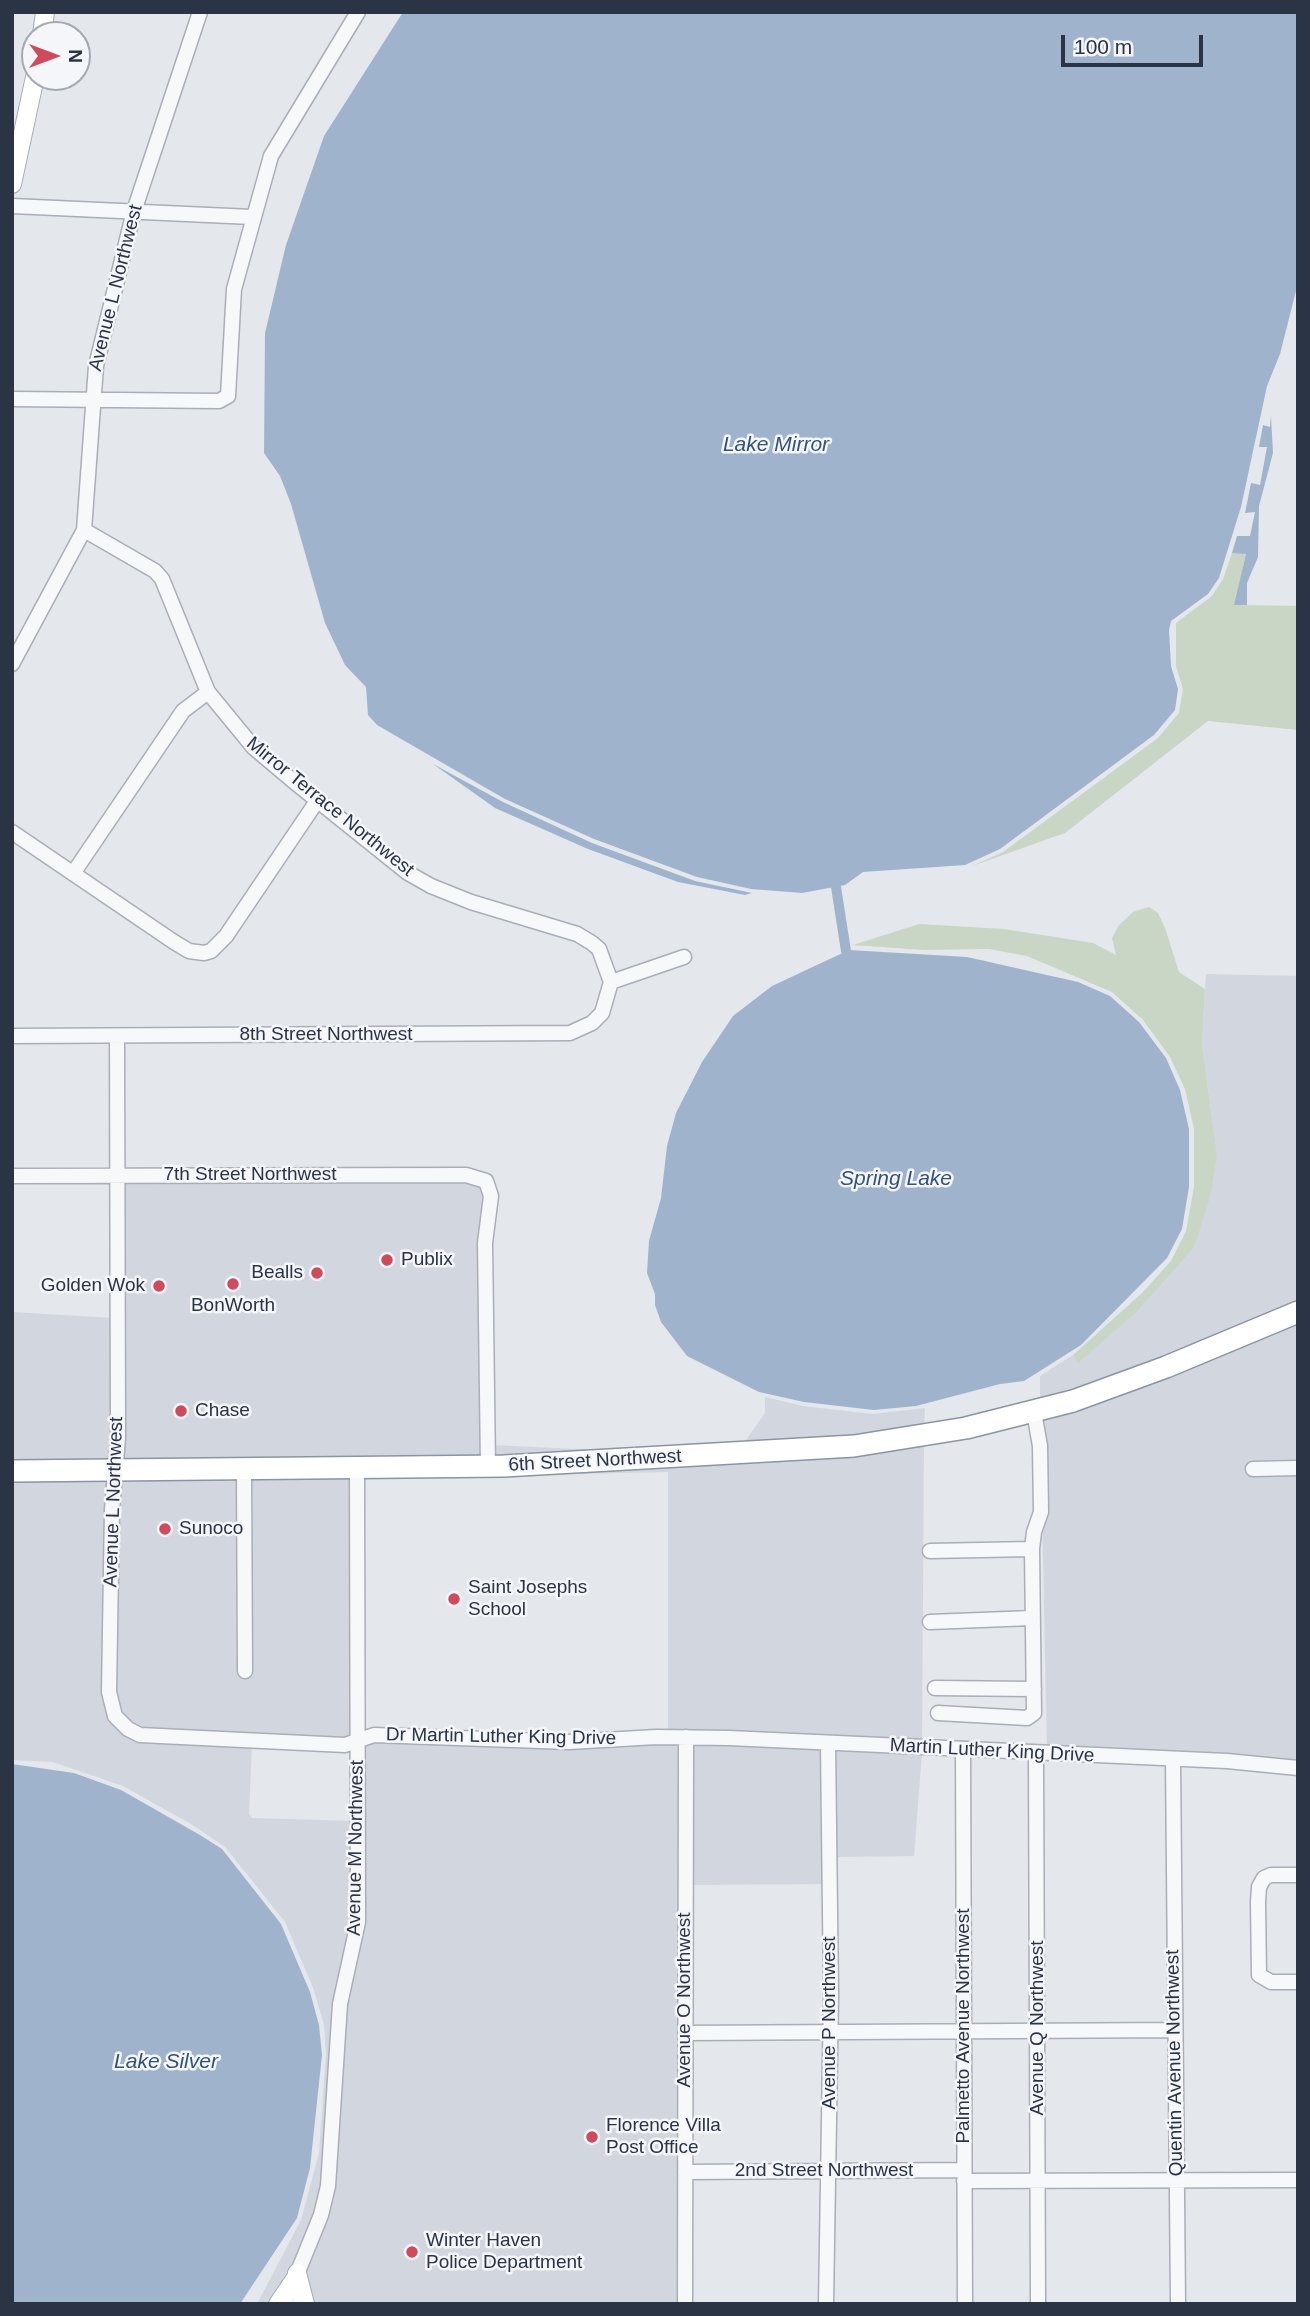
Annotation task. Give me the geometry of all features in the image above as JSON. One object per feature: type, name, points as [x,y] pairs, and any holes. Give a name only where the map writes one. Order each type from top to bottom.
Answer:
[{"type":"highway","name":"6th Street Northwest","points":[[12,1471],[488,1466],[854,1446],[966,1428],[1034,1412],[1166,1367],[1298,1312]]},
{"type":"main road","points":[[12,184],[32,91]]},
{"type":"main road","points":[[278,2304],[296,2276]]},
{"type":"main road","points":[[296,2276],[305,2304]]},
{"type":"street","name":"Avenue L Northwest","points":[[84,530],[90,471],[91,399],[96,366],[134,211],[201,12]]},
{"type":"street","points":[[12,399],[219,401],[224,398],[230,388],[234,289],[252,217],[275,146],[358,12]]},
{"type":"street","points":[[12,206],[252,217]]},
{"type":"street","points":[[12,664],[84,530]]},
{"type":"street","name":"Mirror Terrace Northwest","points":[[84,530],[155,571],[162,579],[208,692],[254,748],[317,801],[416,877],[452,895],[577,934],[598,947],[611,982]]},
{"type":"street","points":[[74,872],[183,711],[208,692]]},
{"type":"street","points":[[12,832],[189,951],[211,951],[226,936],[317,801]]},
{"type":"street","points":[[611,982],[684,957]]},
{"type":"street","name":"8th Street Northwest","points":[[12,1036],[570,1033],[592,1023],[602,1013],[611,982]]},
{"type":"street","name":"Avenue L Northwest","points":[[117,1036],[116,1470],[109,1692],[115,1716],[140,1735],[345,1745],[358,1738]]},
{"type":"street","name":"7th Street Northwest","points":[[12,1176],[466,1175],[486,1181],[491,1196],[485,1243],[488,1466]]},
{"type":"street","points":[[938,1713],[1027,1718],[1034,1713],[1032,1549],[1041,1512],[1040,1446],[1034,1412]]},
{"type":"street","points":[[244,1468],[245,1671]]},
{"type":"street","name":"Avenue M Northwest","points":[[291,2304],[296,2276],[321,2215],[328,2186],[341,1995],[358,1922],[357,1468]]},
{"type":"street","points":[[1253,1469],[1298,1468]]},
{"type":"street","points":[[930,1551],[1032,1549]]},
{"type":"street","points":[[929,1622],[1032,1618]]},
{"type":"street","points":[[935,1688],[1034,1689]]},
{"type":"street","name":"Dr Martin Luther King Drive","points":[[358,1738],[374,1735],[592,1742],[686,1737]]},
{"type":"street","name":"Martin Luther King Drive","points":[[686,1737],[1173,1759],[1298,1768]]},
{"type":"street","name":"Avenue O Northwest","points":[[685,2304],[686,1737]]},
{"type":"street","name":"Avenue P Northwest","points":[[826,2304],[831,2032],[828,1743]]},
{"type":"street","name":"Palmetto Avenue Northwest","points":[[963,1749],[965,2304]]},
{"type":"street","name":"Avenue Q Northwest","points":[[1037,1753],[1038,2304]]},
{"type":"street","name":"Quentin Avenue Northwest","points":[[1173,1759],[1178,2304]]},
{"type":"street","points":[[1298,1875],[1271,1875],[1263,1880],[1259,1887],[1258,1902],[1258,1960],[1262,1978],[1271,1982],[1298,1982]]},
{"type":"street","points":[[686,2033],[1174,2030]]},
{"type":"street","name":"2nd Street Northwest","points":[[685,2172],[828,2172],[1038,2181],[1298,2180]]},
{"type":"shaded area","points":[[1206,974],[1298,976],[1298,1306],[1040,1405],[1040,1376],[1073,1355],[1078,1362],[1138,1311],[1194,1248],[1217,1154],[1202,1045]]},
{"type":"shaded area","points":[[124,1179],[472,1181],[485,1189],[480,1462],[121,1465]]},
{"type":"shaded area","points":[[12,1312],[113,1318],[110,1465],[12,1466]]},
{"type":"shaded area","points":[[1298,1317],[1298,1463],[1247,1465],[1248,1474],[1298,1473],[1298,1763],[1047,1749],[1040,1415]]},
{"type":"shaded area","points":[[765,1397],[803,1406],[873,1414],[925,1408],[924,1430],[741,1447],[765,1413]]},
{"type":"shaded area","points":[[924,1440],[922,1743],[668,1732],[668,1472],[535,1475],[442,1472]]},
{"type":"shaded area","points":[[491,1445],[664,1453],[491,1462]]},
{"type":"shaded area","points":[[352,1472],[352,1736],[343,1740],[142,1730],[132,1725],[120,1714],[114,1691],[121,1475],[239,1474],[241,1676],[251,1676],[250,1473]]},
{"type":"shaded area","points":[[110,1475],[103,1692],[124,1732],[252,1745],[249,1814],[252,1818],[353,1821],[351,1935],[336,1994],[323,2185],[293,2269],[271,2304],[257,2304],[301,2220],[319,2153],[326,2055],[324,2025],[314,1990],[285,1922],[225,1847],[191,1824],[123,1786],[53,1762],[12,1760],[12,1476]]},
{"type":"shaded area","points":[[363,1742],[681,1742],[679,2304],[311,2304],[303,2274],[326,2217],[345,2005],[363,1928]]},
{"type":"shaded area","points":[[692,1742],[822,1748],[824,1884],[691,1885]]},
{"type":"shaded area","points":[[833,1748],[922,1753],[914,1856],[837,1857],[835,1884]]},
{"type":"green space","points":[[1232,553],[1246,553],[1235,605],[1298,606],[1298,730],[1208,721],[1065,833],[972,866],[1003,852],[1158,738],[1179,713],[1183,689],[1176,666],[1176,623],[1212,596],[1223,579]]},
{"type":"green space","points":[[1149,907],[1158,913],[1165,928],[1179,972],[1205,989],[1202,1045],[1217,1154],[1210,1197],[1194,1248],[1138,1311],[1078,1363],[1073,1355],[1142,1293],[1171,1261],[1186,1231],[1194,1187],[1194,1129],[1185,1089],[1170,1057],[1143,1020],[1112,992],[1027,956],[989,949],[924,950],[853,945],[919,924],[1004,929],[1093,943],[1116,955],[1112,938],[1119,925],[1133,912]]},
{"type":"water","name":"Lake Mirror","points":[[403,12],[1298,12],[1298,283],[1280,354],[1267,386],[1241,507],[1219,578],[1208,594],[1171,621],[1171,666],[1178,689],[1175,710],[1154,735],[1000,849],[965,865],[863,872],[845,885],[802,893],[751,889],[697,877],[594,839],[505,799],[377,725],[368,715],[366,687],[345,665],[325,623],[291,504],[280,476],[264,453],[265,333],[286,245],[324,136]]},
{"type":"water","points":[[1271,416],[1273,453],[1259,506],[1258,557],[1247,583],[1247,605],[1234,605],[1246,554],[1232,553],[1237,536],[1250,536],[1255,512],[1245,513],[1251,483],[1260,485],[1267,447],[1259,447],[1263,425],[1270,427]]},
{"type":"water","points":[[433,764],[503,802],[592,843],[695,881],[752,893],[745,895],[678,882],[588,849],[495,808]]},
{"type":"water","name":"Spring Lake","points":[[849,950],[967,957],[1078,982],[1110,996],[1139,1022],[1166,1058],[1180,1090],[1189,1129],[1189,1187],[1182,1229],[1167,1258],[1081,1345],[1024,1381],[1000,1384],[916,1406],[874,1410],[804,1402],[759,1392],[687,1356],[661,1322],[647,1273],[649,1241],[661,1198],[667,1146],[676,1113],[702,1062],[733,1016],[772,986]]},
{"type":"water","name":"Lake Silver","points":[[12,1764],[74,1773],[121,1790],[222,1849],[281,1924],[310,1992],[319,2025],[322,2055],[310,2168],[297,2218],[240,2304],[12,2304]]},
{"type":"waterway","points":[[836,887],[846,951]]},
{"type":"place","name":"Publix","points":[[387,1260]]},
{"type":"place","name":"Bealls","points":[[317,1273]]},
{"type":"place","name":"BonWorth","points":[[233,1284]]},
{"type":"place","name":"Golden Wok","points":[[159,1286]]},
{"type":"place","name":"Chase","points":[[181,1411]]},
{"type":"place","name":"Sunoco","points":[[165,1529]]},
{"type":"place","name":"Saint Josephs School","points":[[454,1599]]},
{"type":"place","name":"Florence Villa Post Office","points":[[592,2137]]},
{"type":"place","name":"Winter Haven Police Department","points":[[412,2252]]}]
